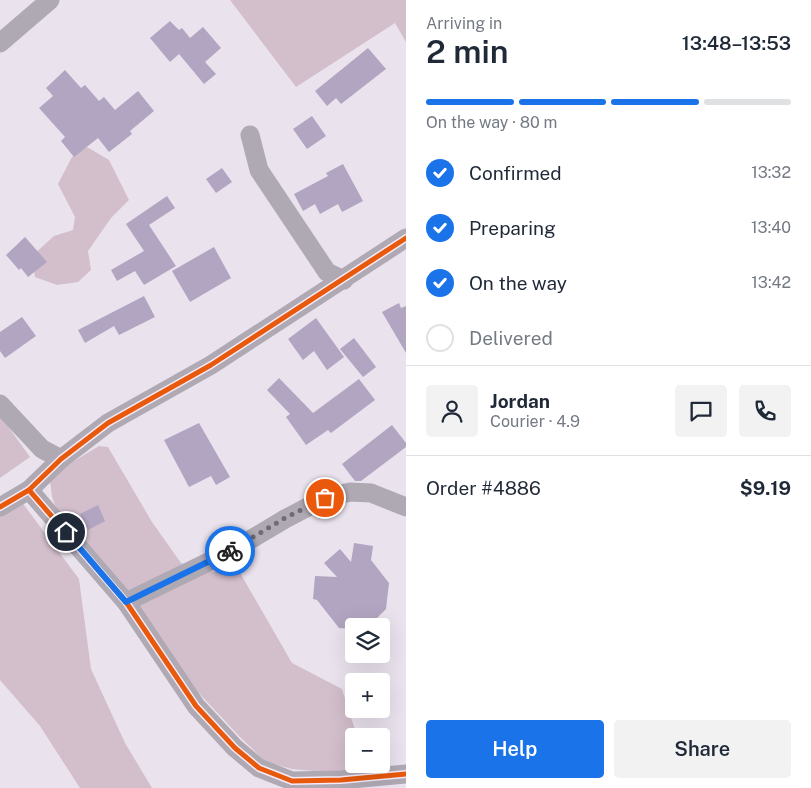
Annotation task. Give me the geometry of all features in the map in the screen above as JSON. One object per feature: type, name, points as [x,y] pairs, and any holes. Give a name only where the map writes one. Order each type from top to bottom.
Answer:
[{"type":"street","points":[[0,43],[50,0]]},
{"type":"street","points":[[250,135],[259,170],[327,272],[344,280]]},
{"type":"street","points":[[0,507],[30,490],[61,460],[108,423],[211,365],[406,238]]},
{"type":"street","points":[[0,404],[42,450],[61,460]]},
{"type":"street","points":[[30,490],[126,602],[196,706],[235,748],[259,768],[292,781],[341,780],[406,774]]},
{"type":"street","points":[[126,602],[232,550],[285,518],[325,498],[350,492],[371,493],[406,506]]},
{"type":"shaded area","points":[[230,0],[406,0],[406,42],[395,23],[296,87]]},
{"type":"shaded area","points":[[87,147],[109,160],[129,200],[111,218],[88,251],[91,270],[78,282],[57,285],[35,277],[32,256],[54,236],[73,230],[75,217],[58,184],[72,157]]},
{"type":"shaded area","points":[[0,415],[30,457],[0,478]]},
{"type":"shaded area","points":[[99,446],[108,447],[152,522],[181,563],[202,572],[239,571],[292,663],[342,689],[345,698],[345,718],[351,718],[354,728],[345,728],[345,772],[292,769],[266,762],[239,736],[181,674],[57,510],[52,497],[50,480],[59,470]]},
{"type":"shaded area","points":[[21,501],[79,579],[91,669],[125,743],[152,788],[80,788],[40,726],[0,680],[0,508]]},
{"type":"building","points":[[170,21],[179,30],[182,28],[190,38],[203,27],[221,48],[205,62],[216,74],[204,84],[179,54],[170,62],[150,38]]},
{"type":"building","points":[[368,48],[386,69],[341,104],[336,98],[327,106],[315,91]]},
{"type":"building","points":[[65,70],[81,88],[85,85],[99,101],[104,97],[115,110],[138,91],[154,111],[130,131],[132,134],[109,152],[98,138],[74,157],[61,141],[65,137],[39,108],[53,96],[46,88]]},
{"type":"building","points":[[312,116],[326,136],[307,149],[293,129]]},
{"type":"building","points":[[343,164],[363,201],[342,212],[338,204],[320,214],[315,204],[303,211],[294,194],[328,176],[326,173]]},
{"type":"building","points":[[222,168],[232,182],[216,193],[206,179]]},
{"type":"building","points":[[167,196],[175,208],[149,225],[176,266],[144,285],[135,271],[117,281],[111,270],[144,251],[126,224]]},
{"type":"building","points":[[25,237],[47,262],[28,277],[6,255]]},
{"type":"building","points":[[214,247],[231,278],[190,302],[172,271]]},
{"type":"building","points":[[144,296],[155,317],[119,335],[114,326],[85,343],[78,330]]},
{"type":"building","points":[[399,303],[401,308],[406,306],[406,353],[382,312]]},
{"type":"building","points":[[22,317],[36,336],[5,358],[0,351],[0,332]]},
{"type":"building","points":[[316,318],[344,357],[327,370],[314,351],[303,360],[288,339]]},
{"type":"building","points":[[354,338],[376,367],[363,377],[340,349]]},
{"type":"building","points":[[279,378],[313,413],[359,379],[375,400],[331,433],[328,430],[306,445],[286,417],[290,414],[267,390]]},
{"type":"building","points":[[199,423],[230,477],[216,485],[211,476],[189,487],[164,440]]},
{"type":"building","points":[[392,425],[406,443],[406,447],[361,481],[355,481],[342,464]]},
{"type":"building","points":[[98,505],[105,521],[88,530],[80,514]]},
{"type":"building","points":[[354,543],[373,546],[371,560],[389,583],[386,609],[377,618],[345,618],[345,628],[339,628],[317,600],[313,599],[315,576],[337,577],[324,563],[340,549],[351,562]]},
{"type":"cycle path","points":[[0,507],[29,490],[61,459],[108,423],[211,365],[406,238]]},
{"type":"cycle path","points":[[29,490],[126,602],[196,706],[235,748],[259,768],[292,781],[341,780],[406,774]]},
{"type":"way so far","points":[[230,551],[285,518],[325,498]]},
{"type":"route","points":[[66,532],[126,602],[230,551]]}]
